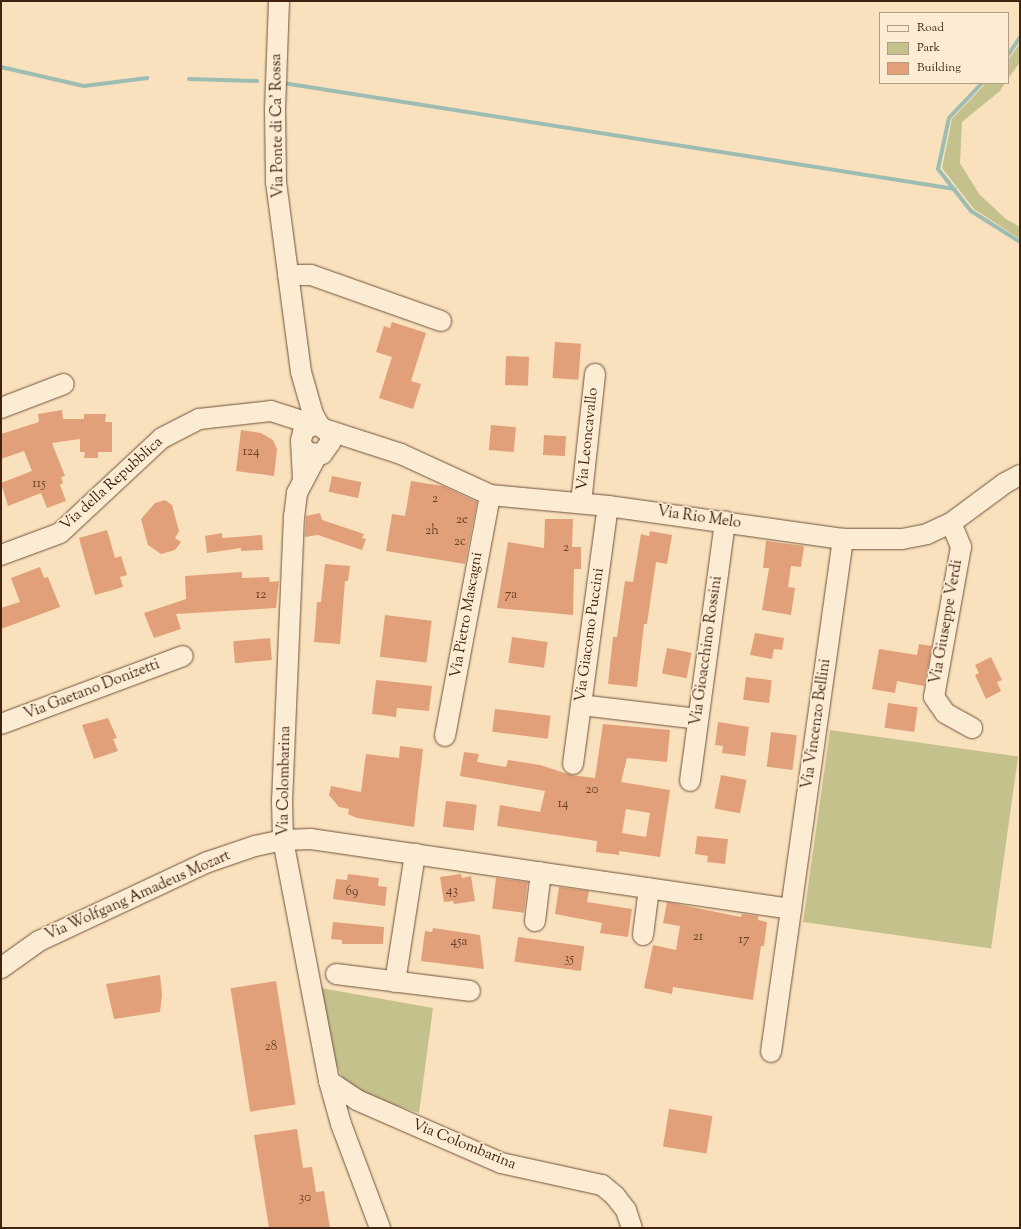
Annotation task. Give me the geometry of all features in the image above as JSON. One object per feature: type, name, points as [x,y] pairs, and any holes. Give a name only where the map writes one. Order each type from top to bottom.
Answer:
[{"type":"street","name":"Via Ponte di Ca' Rossa","points":[[279,1],[275,108],[276,182],[301,372],[313,414],[320,427]]},
{"type":"street","points":[[288,275],[311,275],[441,321]]},
{"type":"street","name":"Via Leoncavallo","points":[[581,503],[595,374]]},
{"type":"street","points":[[1,408],[64,384]]},
{"type":"street","points":[[271,411],[312,448]]},
{"type":"street","name":"Via della Repubblica","points":[[1,555],[60,533],[162,438],[199,418],[271,411],[320,427]]},
{"type":"street","points":[[312,448],[303,432],[320,427]]},
{"type":"street","name":"Via Rio Melo","points":[[320,427],[401,454],[490,495],[608,506],[725,521],[843,539],[902,539],[927,534],[952,523],[1005,483],[1020,475]]},
{"type":"street","name":"Via Colombarina","points":[[320,427],[330,443],[312,448],[297,493],[292,544],[282,800],[283,840],[329,1081],[341,1124],[380,1228]]},
{"type":"street","name":"Via Rio Melo","points":[[312,448],[370,444]]},
{"type":"street","name":"Via Pietro Mascagni","points":[[445,736],[490,495]]},
{"type":"street","name":"Via Giacomo Puccini","points":[[573,764],[608,506]]},
{"type":"street","name":"Via Gioacchino Rossini","points":[[690,781],[725,521]]},
{"type":"street","name":"Via Giuseppe Verdi","points":[[952,523],[961,547],[934,697],[945,713],[972,728]]},
{"type":"street","name":"Via Vincenzo Bellini","points":[[771,1052],[843,539]]},
{"type":"street","name":"Via Gaetano Donizetti","points":[[1,724],[183,656]]},
{"type":"street","points":[[581,705],[698,719]]},
{"type":"street","points":[[283,840],[311,839],[791,908]]},
{"type":"street","name":"Via Wolfgang Amadeus Mozart","points":[[1,968],[39,941],[208,862],[255,846],[283,840]]},
{"type":"street","points":[[395,982],[415,854]]},
{"type":"street","points":[[534,921],[541,872]]},
{"type":"street","points":[[642,935],[649,888]]},
{"type":"street","points":[[336,974],[470,991]]},
{"type":"street","name":"Via Colombarina","points":[[329,1081],[357,1100],[501,1163],[602,1185],[615,1196],[626,1210],[632,1228]]},
{"type":"green space","points":[[1020,43],[1020,62],[1009,78],[1009,59]]},
{"type":"green space","points":[[985,84],[1004,84],[1000,91],[962,122],[960,163],[979,194],[1006,219],[1020,227],[1020,239],[974,209],[942,168],[952,119]]},
{"type":"green space","points":[[830,730],[1018,756],[991,949],[803,922]]},
{"type":"green space","points":[[321,988],[433,1008],[419,1113],[357,1092],[345,1082],[336,1065]]},
{"type":"building","points":[[392,322],[426,333],[411,381],[421,384],[413,409],[379,398],[392,357],[376,352],[384,326],[390,328]]},
{"type":"building","points":[[555,342],[581,344],[578,380],[552,378]]},
{"type":"building","points":[[506,356],[529,357],[528,386],[505,385]]},
{"type":"building","points":[[62,410],[63,419],[84,419],[84,414],[106,414],[105,422],[112,422],[112,452],[98,452],[98,458],[84,458],[85,452],[80,452],[80,439],[52,443],[65,476],[61,477],[63,483],[60,485],[66,501],[47,508],[41,493],[8,506],[1,483],[32,471],[24,451],[1,459],[1,434],[39,422],[38,414]]},
{"type":"building","points":[[491,425],[516,427],[514,452],[489,450]]},
{"type":"building","points":[[241,430],[261,433],[273,440],[277,449],[274,476],[236,471]]},
{"type":"building","points":[[544,435],[566,436],[565,456],[543,455]]},
{"type":"building","points":[[332,476],[361,482],[358,498],[329,492]]},
{"type":"building","points":[[411,481],[443,486],[477,502],[465,564],[386,551],[392,514],[405,516]]},
{"type":"building","points":[[165,500],[172,505],[179,531],[175,538],[181,542],[175,550],[161,554],[148,545],[141,519],[155,503]]},
{"type":"building","points":[[320,513],[322,520],[364,534],[362,538],[366,539],[362,550],[318,535],[305,537],[306,516]]},
{"type":"building","points":[[545,519],[573,519],[572,547],[581,547],[581,569],[574,569],[573,615],[497,608],[508,542],[544,548]]},
{"type":"building","points":[[107,530],[115,558],[121,556],[127,575],[120,577],[123,587],[95,595],[79,538]]},
{"type":"building","points":[[650,531],[672,535],[667,564],[656,562],[647,624],[644,624],[637,687],[608,684],[613,637],[617,637],[625,581],[633,582],[641,534],[649,536]]},
{"type":"building","points":[[222,533],[222,538],[262,535],[263,550],[241,551],[241,548],[207,553],[205,536]]},
{"type":"building","points":[[766,541],[804,546],[801,567],[791,566],[788,587],[795,588],[791,615],[762,610],[769,568],[763,568]]},
{"type":"building","points":[[325,564],[350,566],[348,581],[345,581],[340,644],[314,642],[317,602],[321,602]]},
{"type":"building","points":[[40,567],[44,578],[48,577],[60,607],[1,629],[1,608],[20,602],[11,578]]},
{"type":"building","points":[[242,572],[242,578],[269,577],[270,582],[279,581],[276,608],[176,614],[181,629],[154,638],[144,613],[186,599],[185,576]]},
{"type":"building","points":[[385,615],[432,621],[427,662],[380,657]]},
{"type":"building","points":[[755,633],[784,638],[782,650],[774,649],[772,659],[750,655]]},
{"type":"building","points":[[512,637],[548,642],[544,668],[508,663]]},
{"type":"building","points":[[270,638],[272,660],[235,663],[233,641]]},
{"type":"building","points":[[919,644],[932,646],[924,686],[897,681],[895,693],[872,689],[879,649],[917,655]]},
{"type":"building","points":[[667,648],[692,653],[687,678],[662,674]]},
{"type":"building","points":[[991,657],[1002,680],[997,682],[1001,691],[986,699],[975,675],[979,673],[975,665]]},
{"type":"building","points":[[746,677],[772,680],[769,703],[743,700]]},
{"type":"building","points":[[376,680],[432,686],[429,711],[397,708],[396,717],[372,714]]},
{"type":"building","points":[[888,703],[918,707],[914,732],[885,728]]},
{"type":"building","points":[[495,709],[551,716],[548,739],[492,732]]},
{"type":"building","points":[[108,718],[117,738],[113,739],[118,751],[94,759],[82,725]]},
{"type":"building","points":[[718,722],[749,727],[745,756],[722,753],[723,746],[715,745]]},
{"type":"building","points":[[603,724],[670,730],[667,762],[627,758],[621,782],[670,790],[660,857],[619,851],[619,855],[596,852],[597,841],[497,826],[500,805],[540,812],[545,791],[460,776],[464,752],[479,754],[477,762],[506,767],[508,760],[540,765],[571,775],[595,778]],"holes":[[[626,809],[650,813],[646,837],[622,833]]]},
{"type":"building","points":[[771,732],[797,735],[793,770],[767,767]]},
{"type":"building","points":[[400,746],[423,749],[414,827],[357,818],[348,814],[349,809],[339,807],[329,795],[331,786],[361,792],[366,754],[399,758]]},
{"type":"building","points":[[721,775],[747,780],[740,813],[715,808]]},
{"type":"building","points":[[446,801],[477,805],[474,831],[443,827]]},
{"type":"building","points":[[697,836],[728,839],[725,864],[707,862],[708,856],[695,854]]},
{"type":"building","points":[[348,874],[379,878],[378,886],[387,887],[385,906],[333,899],[336,879],[347,880]]},
{"type":"building","points":[[461,874],[462,878],[471,876],[475,901],[454,904],[453,901],[444,902],[440,877]]},
{"type":"building","points":[[496,878],[528,882],[524,913],[492,909]]},
{"type":"building","points":[[559,887],[589,891],[587,902],[632,909],[628,937],[600,933],[602,923],[555,914]]},
{"type":"building","points":[[667,902],[741,917],[742,914],[758,916],[758,920],[767,922],[764,946],[761,946],[753,1000],[673,987],[672,994],[644,988],[653,945],[676,950],[680,926],[663,923]]},
{"type":"building","points":[[333,922],[384,927],[383,944],[342,944],[342,940],[331,939]]},
{"type":"building","points":[[433,928],[480,935],[484,969],[421,961],[425,931],[432,932]]},
{"type":"building","points":[[518,937],[584,946],[581,971],[515,962]]},
{"type":"building","points":[[160,975],[162,995],[160,1012],[114,1019],[106,984]]},
{"type":"building","points":[[276,981],[296,1104],[250,1112],[231,988]]},
{"type":"building","points":[[669,1109],[712,1116],[707,1153],[663,1147]]},
{"type":"building","points":[[297,1129],[303,1168],[312,1167],[316,1192],[324,1191],[330,1228],[269,1228],[254,1135]]},
{"type":"waterway","points":[[1009,54],[1020,37]]},
{"type":"waterway","points":[[1,67],[84,86],[148,78]]},
{"type":"waterway","points":[[189,79],[257,81]]},
{"type":"waterway","points":[[283,83],[955,189]]},
{"type":"waterway","points":[[981,84],[949,118],[938,169],[971,211],[1020,242]]}]
